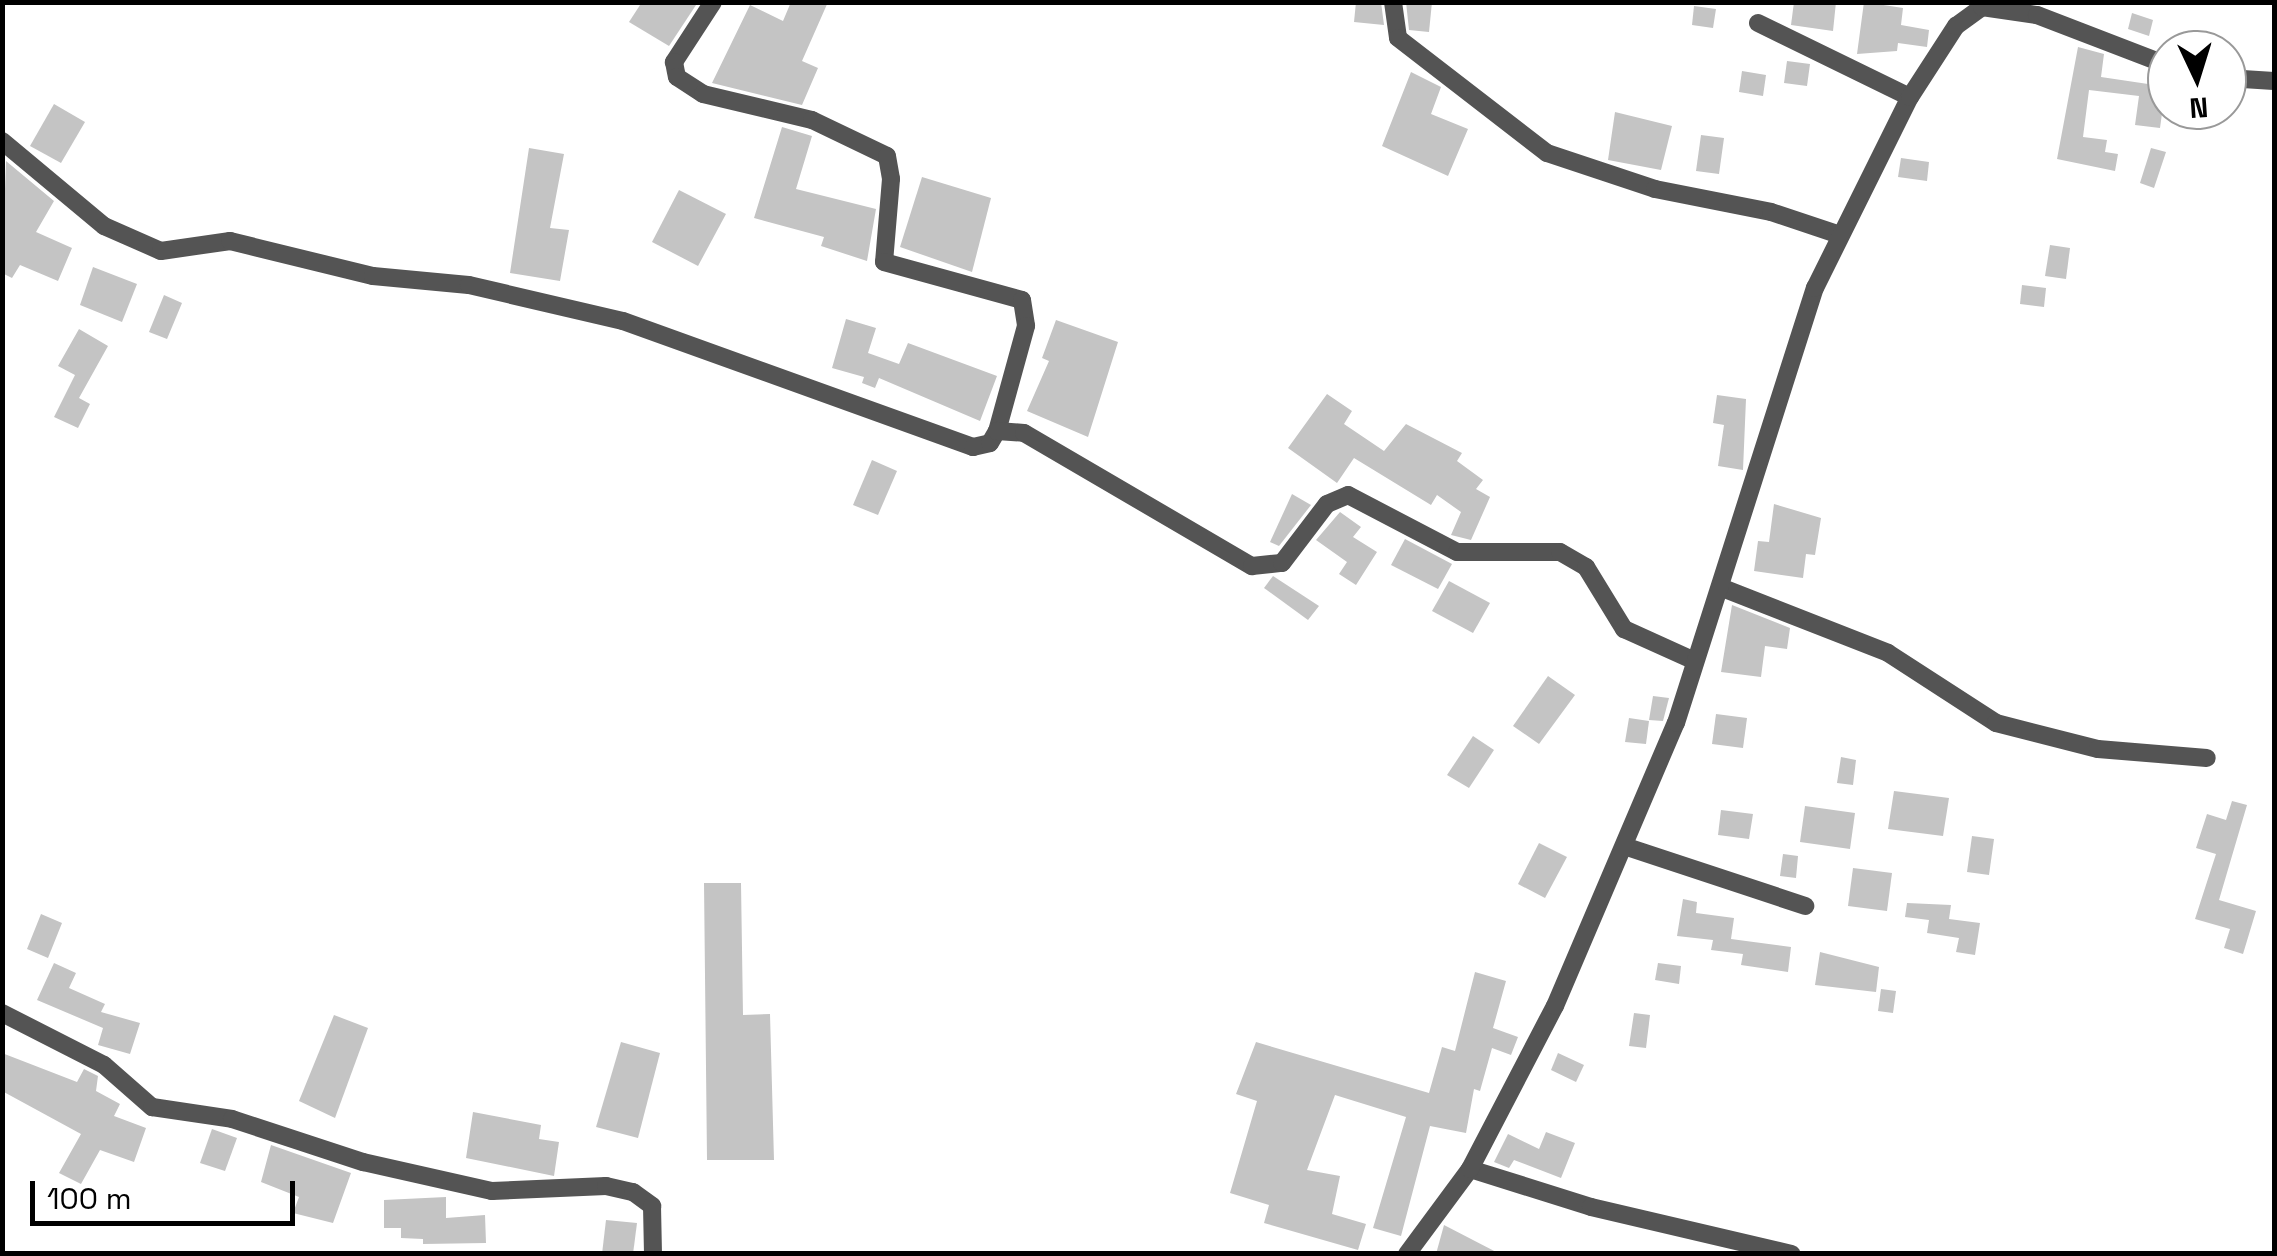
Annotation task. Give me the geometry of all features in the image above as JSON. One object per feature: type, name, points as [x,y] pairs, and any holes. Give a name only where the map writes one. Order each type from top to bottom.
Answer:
[{"type":"street","points":[[2,142],[66,187],[104,226],[162,251],[230,242],[373,276],[469,285],[623,321],[973,446],[990,443],[997,431],[1026,326],[1022,300],[884,262],[892,179],[887,156],[812,120],[703,94],[677,77],[674,62],[713,2]]},
{"type":"street","points":[[1393,2],[1398,38],[1547,154],[1655,190],[1771,212],[1837,234]]},
{"type":"street","points":[[1407,1254],[1470,1169],[1555,1006],[1624,846],[1695,660],[1837,234],[1910,98],[1956,26],[1982,7],[2037,16],[2147,57]]},
{"type":"street","points":[[1758,24],[1910,98]]},
{"type":"street","points":[[2247,79],[2274,80]]},
{"type":"street","points":[[997,431],[1054,445],[1252,566],[1282,563],[1328,504],[1348,495],[1466,554],[1521,548],[1560,552],[1586,567],[1624,629],[1695,660]]},
{"type":"street","points":[[1720,587],[1888,653],[1996,723],[2098,748],[2207,758]]},
{"type":"street","points":[[1624,846],[1804,906]]},
{"type":"street","points":[[2,1013],[104,1065],[152,1107],[232,1118],[363,1162],[492,1191],[606,1186],[633,1192],[652,1206],[653,1254]]},
{"type":"street","points":[[1470,1169],[1591,1207],[1792,1254]]},
{"type":"building","points":[[642,2],[698,2],[669,46],[629,22]]},
{"type":"building","points":[[791,2],[828,2],[802,61],[818,68],[802,105],[712,83],[750,5],[783,21]]},
{"type":"building","points":[[1356,2],[1381,2],[1384,25],[1354,22]]},
{"type":"building","points":[[1406,2],[1432,2],[1429,32],[1409,30]]},
{"type":"building","points":[[1794,2],[1836,2],[1833,31],[1791,25]]},
{"type":"building","points":[[1864,2],[1903,8],[1901,25],[1929,30],[1927,47],[1898,43],[1897,51],[1857,54]]},
{"type":"building","points":[[1694,6],[1716,9],[1713,28],[1692,25]]},
{"type":"building","points":[[2132,13],[2153,20],[2147,35],[2128,29]]},
{"type":"building","points":[[2078,47],[2104,54],[2101,77],[2147,84],[2147,126],[2135,125],[2139,96],[2089,90],[2083,137],[2107,140],[2105,152],[2118,154],[2115,171],[2057,159]]},
{"type":"building","points":[[1787,61],[1810,64],[1807,86],[1784,83]]},
{"type":"building","points":[[1742,71],[1766,75],[1763,96],[1739,92]]},
{"type":"building","points":[[1411,72],[1441,87],[1431,114],[1468,129],[1448,176],[1382,146]]},
{"type":"building","points":[[54,104],[85,122],[61,163],[30,146]]},
{"type":"building","points":[[1615,112],[1672,126],[1661,170],[1608,160]]},
{"type":"building","points":[[782,127],[812,136],[796,189],[876,209],[867,261],[821,246],[824,237],[754,218]]},
{"type":"building","points":[[1701,135],[1724,138],[1719,174],[1696,171]]},
{"type":"building","points":[[529,148],[564,154],[550,228],[569,230],[560,281],[510,273]]},
{"type":"building","points":[[2151,148],[2166,152],[2154,188],[2140,183]]},
{"type":"building","points":[[1901,158],[1929,162],[1927,181],[1898,177]]},
{"type":"building","points":[[6,161],[54,201],[36,232],[72,248],[58,281],[20,265],[12,278],[2,273]]},
{"type":"building","points":[[922,177],[991,198],[972,272],[900,247]]},
{"type":"building","points":[[679,190],[726,214],[698,266],[652,242]]},
{"type":"building","points":[[2050,245],[2070,248],[2066,279],[2045,276]]},
{"type":"building","points":[[93,267],[137,284],[122,322],[80,305]]},
{"type":"building","points":[[2022,285],[2046,288],[2044,307],[2020,304]]},
{"type":"building","points":[[164,295],[182,303],[167,339],[149,332]]},
{"type":"building","points":[[846,319],[876,328],[868,353],[899,364],[908,343],[997,376],[980,421],[879,378],[875,388],[862,383],[864,377],[832,368]]},
{"type":"building","points":[[1056,320],[1118,342],[1088,437],[1027,411],[1049,361],[1042,358]]},
{"type":"building","points":[[79,329],[108,346],[79,398],[90,404],[78,428],[54,417],[75,375],[58,366]]},
{"type":"building","points":[[1327,394],[1352,411],[1344,424],[1384,451],[1406,424],[1462,453],[1457,461],[1483,480],[1476,489],[1490,497],[1471,540],[1451,535],[1461,512],[1437,495],[1431,505],[1354,458],[1337,483],[1288,448]]},
{"type":"building","points":[[1717,395],[1746,399],[1743,470],[1718,466],[1724,425],[1713,423]]},
{"type":"building","points":[[872,460],[897,471],[878,515],[853,505]]},
{"type":"building","points":[[1292,494],[1311,505],[1279,546],[1270,542]]},
{"type":"building","points":[[1774,504],[1821,518],[1815,555],[1806,554],[1803,578],[1754,571],[1758,541],[1769,542]]},
{"type":"building","points":[[1340,512],[1361,527],[1353,537],[1377,552],[1356,585],[1339,574],[1347,562],[1316,540]]},
{"type":"building","points":[[1405,539],[1452,564],[1438,589],[1391,565]]},
{"type":"building","points":[[1273,576],[1319,606],[1308,620],[1264,588]]},
{"type":"building","points":[[1449,581],[1490,603],[1473,633],[1432,611]]},
{"type":"building","points":[[1732,605],[1790,628],[1787,649],[1765,646],[1761,677],[1721,672]]},
{"type":"building","points":[[1548,676],[1575,695],[1539,744],[1513,726]]},
{"type":"building","points":[[1653,696],[1669,698],[1663,721],[1649,720]]},
{"type":"building","points":[[1716,714],[1747,718],[1743,748],[1712,744]]},
{"type":"building","points":[[1629,718],[1649,721],[1646,744],[1625,742]]},
{"type":"building","points":[[1473,736],[1494,750],[1469,788],[1447,775]]},
{"type":"building","points":[[1841,757],[1856,760],[1853,785],[1837,783]]},
{"type":"building","points":[[1894,791],[1949,798],[1943,836],[1888,829]]},
{"type":"building","points":[[2232,801],[2247,805],[2219,900],[2256,911],[2243,954],[2224,948],[2230,929],[2195,919],[2216,854],[2196,848],[2207,814],[2226,820]]},
{"type":"building","points":[[1805,806],[1855,813],[1850,849],[1800,842]]},
{"type":"building","points":[[1721,810],[1753,814],[1749,839],[1718,835]]},
{"type":"building","points":[[1972,836],[1994,839],[1989,875],[1967,872]]},
{"type":"building","points":[[1539,843],[1567,857],[1545,898],[1518,884]]},
{"type":"building","points":[[1783,854],[1798,856],[1796,878],[1780,876]]},
{"type":"building","points":[[1853,868],[1892,873],[1887,911],[1848,906]]},
{"type":"building","points":[[704,883],[741,883],[743,1015],[770,1014],[774,1160],[707,1160]]},
{"type":"building","points":[[1683,899],[1697,902],[1696,913],[1734,918],[1731,939],[1791,947],[1788,972],[1741,965],[1743,954],[1711,950],[1713,940],[1677,936]]},
{"type":"building","points":[[1907,903],[1951,905],[1949,919],[1980,923],[1975,955],[1956,952],[1959,938],[1927,933],[1929,920],[1905,917]]},
{"type":"building","points":[[41,914],[62,923],[48,958],[27,949]]},
{"type":"building","points":[[1820,952],[1879,967],[1876,992],[1815,985]]},
{"type":"building","points":[[54,963],[76,973],[69,988],[105,1004],[101,1012],[140,1023],[130,1054],[98,1045],[103,1028],[37,1000]]},
{"type":"building","points":[[1658,963],[1681,966],[1679,984],[1655,980]]},
{"type":"building","points":[[1475,972],[1506,981],[1493,1028],[1518,1037],[1511,1055],[1492,1048],[1480,1091],[1474,1089],[1466,1133],[1430,1126],[1401,1236],[1373,1228],[1406,1117],[1335,1095],[1307,1170],[1340,1176],[1332,1214],[1366,1224],[1358,1250],[1264,1223],[1269,1205],[1230,1193],[1257,1101],[1236,1094],[1256,1042],[1429,1093],[1442,1047],[1455,1051]]},
{"type":"building","points":[[1881,989],[1896,991],[1893,1013],[1878,1011]]},
{"type":"building","points":[[1634,1013],[1650,1015],[1646,1048],[1629,1046]]},
{"type":"building","points":[[334,1015],[368,1028],[335,1118],[299,1101]]},
{"type":"building","points":[[621,1042],[660,1053],[638,1138],[596,1127]]},
{"type":"building","points":[[2,1053],[77,1082],[84,1069],[98,1076],[96,1091],[120,1104],[114,1116],[146,1128],[134,1162],[100,1150],[81,1184],[59,1173],[81,1134],[2,1091]]},
{"type":"building","points":[[1558,1053],[1584,1065],[1576,1082],[1551,1070]]},
{"type":"building","points":[[473,1112],[541,1125],[539,1139],[559,1142],[554,1176],[466,1158]]},
{"type":"building","points":[[212,1129],[237,1138],[225,1171],[200,1163]]},
{"type":"building","points":[[1546,1132],[1575,1143],[1561,1178],[1514,1160],[1509,1168],[1494,1162],[1508,1134],[1539,1149]]},
{"type":"building","points":[[271,1145],[351,1173],[333,1223],[293,1213],[299,1197],[261,1182]]},
{"type":"building","points":[[446,1197],[446,1218],[485,1215],[486,1243],[423,1244],[423,1239],[401,1238],[401,1228],[384,1228],[384,1200]]},
{"type":"building","points":[[606,1220],[637,1223],[633,1254],[602,1254]]},
{"type":"building","points":[[1444,1225],[1500,1254],[1436,1254]]}]
